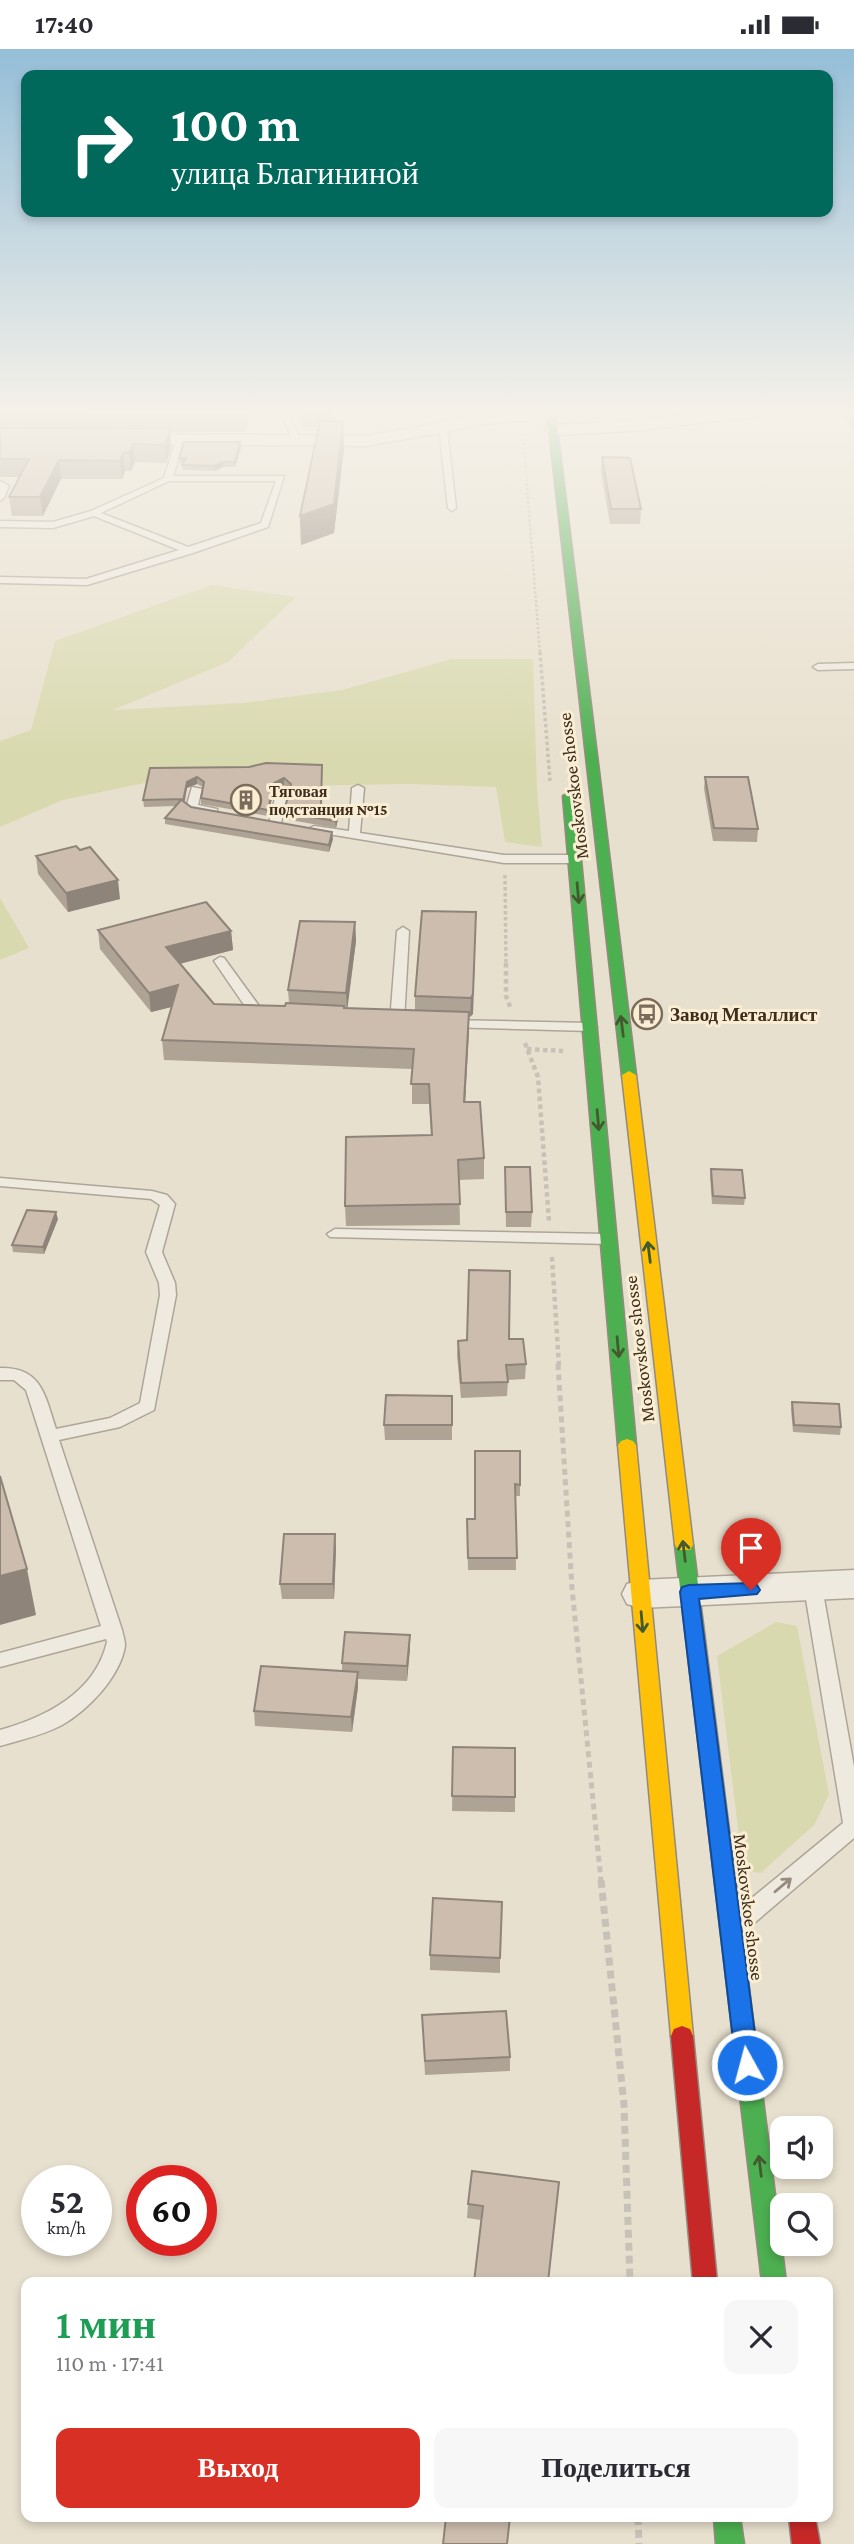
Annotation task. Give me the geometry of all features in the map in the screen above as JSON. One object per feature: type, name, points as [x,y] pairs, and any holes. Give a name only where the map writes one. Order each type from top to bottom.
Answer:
[{"type":"main road","name":"Moskovskoe shosse","points":[[565,527],[689,1592],[773,2277]]},
{"type":"main road","name":"Moskovskoe shosse","points":[[567,776],[705,2277]]},
{"type":"main road","points":[[728,2522],[730,2544]]},
{"type":"main road","points":[[803,2522],[806,2544]]},
{"type":"street","points":[[640,1594],[854,1584]]},
{"type":"lane","points":[[130,527],[190,551]]},
{"type":"lane","points":[[0,580],[87,582],[258,527]]},
{"type":"lane","points":[[818,667],[854,666]]},
{"type":"lane","points":[[354,837],[358,788]]},
{"type":"lane","points":[[196,789],[192,808],[228,814]]},
{"type":"lane","points":[[283,790],[270,821],[289,825]]},
{"type":"lane","points":[[302,827],[505,859],[575,859]]},
{"type":"lane","points":[[396,1022],[402,931]]},
{"type":"lane","points":[[220,961],[254,1009],[279,1016]]},
{"type":"lane","points":[[433,1023],[590,1027]]},
{"type":"lane","points":[[0,1182],[152,1195],[163,1198],[168,1204],[154,1252],[167,1283],[168,1295],[148,1406],[125,1419],[50,1436]]},
{"type":"lane","points":[[335,1234],[608,1239]]},
{"type":"lane","points":[[0,1374],[14,1373],[26,1379],[34,1388],[116,1642],[114,1654],[100,1678],[73,1709],[41,1727],[0,1738]]},
{"type":"lane","points":[[731,1929],[854,1826],[813,1587]]},
{"type":"lane","points":[[0,1660],[113,1630]]},
{"type":"path","points":[[531,527],[551,786]]},
{"type":"path","points":[[505,859],[506,996],[538,1077],[572,1588],[624,2105],[630,2277]]},
{"type":"path","points":[[638,2522],[639,2544]]},
{"type":"green space","points":[[212,585],[296,597],[228,662],[113,710],[243,703],[342,690],[452,659],[533,659],[537,789],[542,847],[505,842],[496,787],[411,784],[230,787],[216,768],[63,800],[0,827],[0,741],[31,730],[55,641]]},
{"type":"green space","points":[[0,898],[29,948],[0,960]]},
{"type":"green space","points":[[776,1622],[797,1626],[829,1794],[815,1824],[761,1873],[743,1870],[717,1656]]},
{"type":"building","points":[[266,763],[322,765],[321,806],[339,809],[335,821],[284,812],[291,784],[284,778],[274,783],[268,810],[201,798],[204,782],[197,777],[187,782],[183,801],[191,807],[332,832],[329,845],[165,818],[182,799],[143,800],[150,768],[249,767]]},
{"type":"building","points":[[705,777],[748,777],[758,829],[714,828]]},
{"type":"building","points":[[76,846],[80,850],[90,847],[118,880],[66,893],[36,856]]},
{"type":"building","points":[[206,902],[231,931],[166,947],[214,1004],[285,1006],[286,1003],[344,1008],[469,1012],[464,1102],[480,1102],[484,1158],[458,1160],[460,1204],[345,1206],[346,1137],[432,1135],[429,1084],[411,1084],[414,1049],[162,1040],[178,985],[149,993],[98,930]]},
{"type":"building","points":[[422,911],[476,912],[471,998],[415,996]]},
{"type":"building","points":[[300,921],[355,922],[346,993],[288,990]]},
{"type":"building","points":[[505,1167],[530,1167],[532,1212],[506,1212]]},
{"type":"building","points":[[711,1169],[742,1170],[745,1198],[713,1196]]},
{"type":"building","points":[[27,1210],[56,1212],[43,1247],[12,1245]]},
{"type":"building","points":[[469,1270],[510,1271],[509,1339],[523,1339],[526,1364],[506,1365],[508,1382],[461,1383],[458,1341],[467,1340]]},
{"type":"building","points":[[386,1395],[452,1396],[452,1425],[384,1425]]},
{"type":"building","points":[[792,1402],[839,1404],[841,1427],[794,1425]]},
{"type":"building","points":[[475,1451],[520,1451],[520,1485],[515,1484],[517,1558],[468,1558],[467,1519],[475,1519]]},
{"type":"building","points":[[0,1476],[27,1569],[0,1576]]},
{"type":"building","points":[[284,1534],[335,1534],[333,1584],[280,1584]]},
{"type":"building","points":[[345,1632],[410,1635],[407,1666],[342,1663]]},
{"type":"building","points":[[261,1666],[358,1672],[351,1717],[254,1711]]},
{"type":"building","points":[[453,1747],[515,1748],[515,1797],[452,1796]]},
{"type":"building","points":[[433,1898],[502,1902],[500,1958],[430,1955]]},
{"type":"building","points":[[506,2011],[510,2057],[425,2061],[422,2015]]},
{"type":"building","points":[[472,2171],[559,2182],[549,2277],[475,2277],[483,2206],[468,2204]]},
{"type":"building","points":[[445,2522],[509,2522],[507,2544],[443,2544]]},
{"type":"traffic: fast","points":[[565,527],[629,1075]]},
{"type":"traffic: fast","points":[[569,796],[627,1445]]},
{"type":"traffic: fast","points":[[684,1545],[773,2277]]},
{"type":"traffic: fast","points":[[728,2522],[730,2544]]},
{"type":"traffic: slow","points":[[629,1075],[684,1545]]},
{"type":"traffic: slow","points":[[627,1445],[682,2036]]},
{"type":"traffic: jam","points":[[682,2036],[705,2277]]},
{"type":"traffic: jam","points":[[803,2522],[806,2544]]},
{"type":"place","name":"Тяговая подстанция №15","points":[[246,800]]},
{"type":"place","name":"Завод Металлист","points":[[647,1014]]},
{"type":"route","points":[[747,2065],[689,1592],[751,1590]]}]
